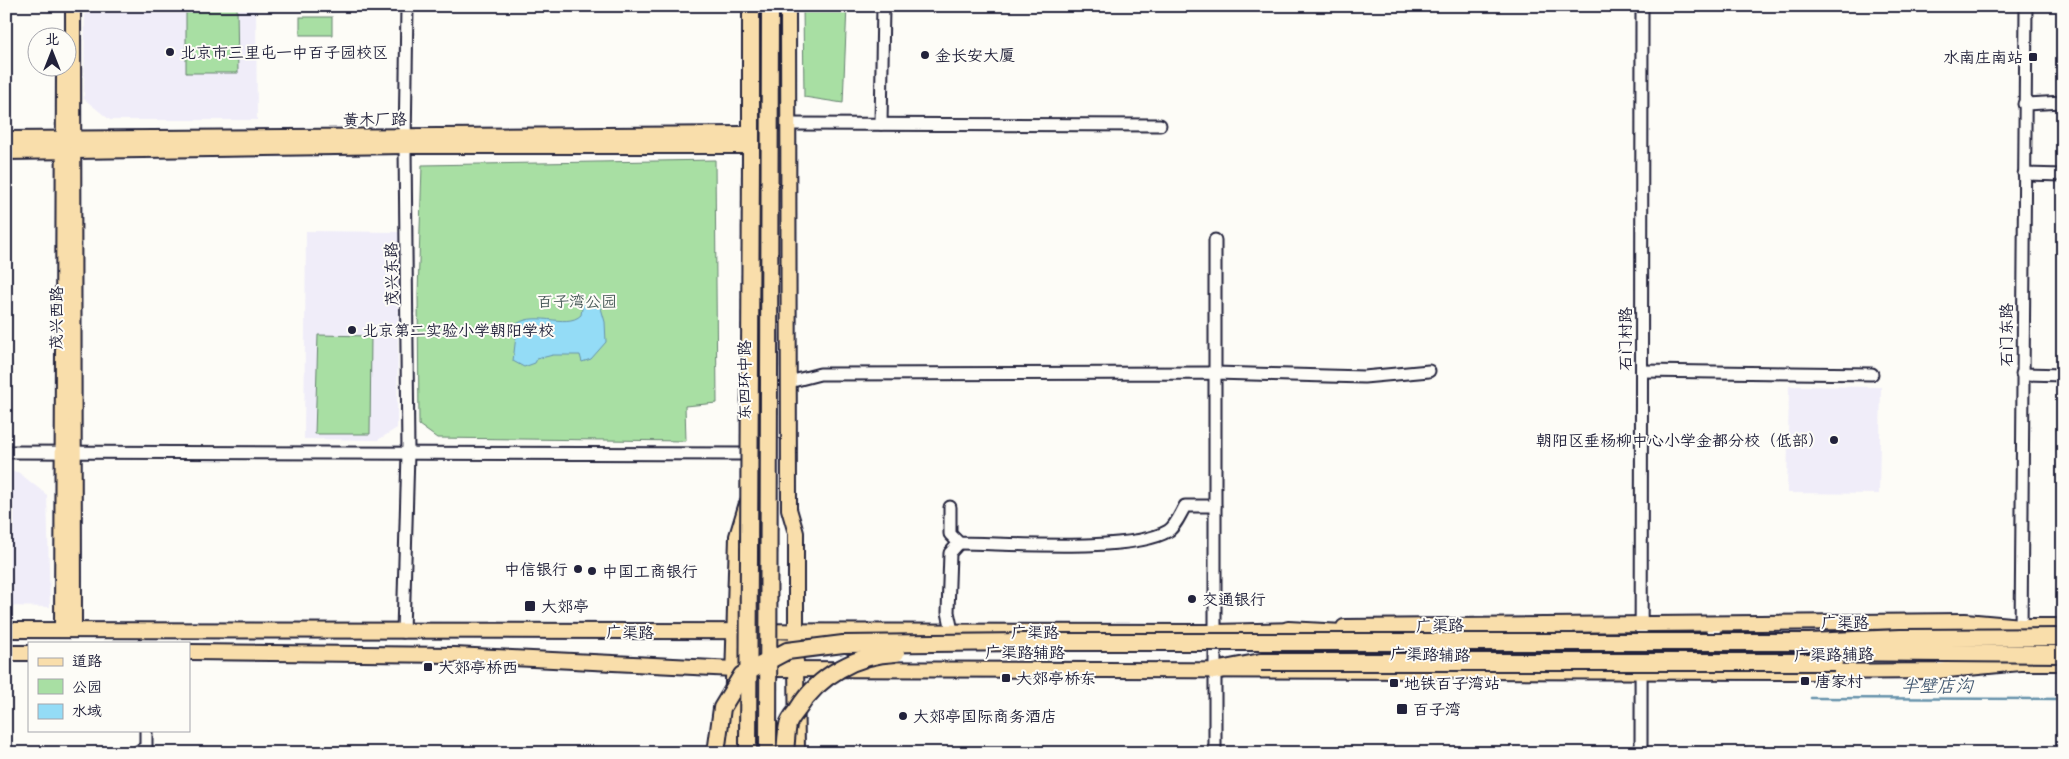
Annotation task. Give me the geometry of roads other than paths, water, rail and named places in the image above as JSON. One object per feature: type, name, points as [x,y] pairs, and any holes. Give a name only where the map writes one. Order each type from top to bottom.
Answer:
[{"type":"highway","name":"东四环中路","points":[[748,753],[751,6]]},
{"type":"highway","name":"东四环中路","points":[[768,753],[770,6]]},
{"type":"highway","points":[[1288,630],[1361,634],[1852,631],[1901,638]]},
{"type":"highway","name":"广渠路","points":[[716,753],[722,708],[742,675],[787,651],[843,644],[1024,642],[1809,642],[1901,638],[2063,637]]},
{"type":"highway","name":"广渠路","points":[[785,753],[788,724],[807,694],[824,678],[859,660],[882,653],[955,651],[1915,652],[2063,654]]},
{"type":"highway","points":[[1214,671],[1261,662],[1851,662],[1915,652]]},
{"type":"main road","points":[[63,6],[63,28]]},
{"type":"main road","name":"茂兴西路","points":[[68,630],[69,145],[73,6]]},
{"type":"main road","name":"东四环中路","points":[[758,6],[754,481],[767,555]]},
{"type":"main road","name":"东四环中路","points":[[766,670],[767,555],[774,481],[775,6]]},
{"type":"main road","points":[[788,6],[789,509]]},
{"type":"main road","name":"茂兴西路","points":[[65,78],[69,145]]},
{"type":"main road","points":[[6,140],[69,145],[406,141],[744,140]]},
{"type":"main road","points":[[6,152],[69,145]]},
{"type":"main road","points":[[744,510],[754,481]]},
{"type":"main road","points":[[774,481],[789,509],[796,533],[797,753]]},
{"type":"main road","name":"东四环中路","points":[[732,753],[737,536],[744,510]]},
{"type":"main road","name":"广渠路","points":[[6,630],[1214,632],[1371,626],[1965,621],[2021,626],[2063,626]]},
{"type":"main road","points":[[734,669],[767,648],[930,645],[945,641],[952,631]]},
{"type":"main road","points":[[853,646],[878,641],[892,632]]},
{"type":"main road","name":"广渠路","points":[[190,652],[454,655],[734,669],[766,670],[796,668]]},
{"type":"main road","points":[[6,654],[28,653]]},
{"type":"main road","name":"广渠路辅路","points":[[796,668],[1642,673],[1937,671],[2020,664],[2063,663]]},
{"type":"street","name":"茂兴东路","points":[[403,632],[408,453],[407,6]]},
{"type":"street","name":"东四环中路","points":[[744,6],[744,510]]},
{"type":"street","points":[[881,124],[883,6]]},
{"type":"street","name":"石门村路","points":[[1641,753],[1642,6]]},
{"type":"street","name":"石门东路","points":[[2020,664],[2026,6]]},
{"type":"street","points":[[2024,104],[2063,102]]},
{"type":"street","points":[[788,124],[1160,125]]},
{"type":"street","points":[[2024,174],[2063,175]]},
{"type":"street","points":[[1215,240],[1215,753]]},
{"type":"street","points":[[789,382],[820,374],[1215,373],[1364,378],[1428,371]]},
{"type":"street","points":[[1642,371],[1872,374]]},
{"type":"street","points":[[2022,374],[2063,375]]},
{"type":"street","points":[[6,452],[744,454]]},
{"type":"street","points":[[950,507],[950,534],[960,543],[1086,544],[1140,541],[1170,531],[1185,506],[1215,506]]},
{"type":"street","points":[[952,631],[948,612],[950,553],[960,543]]},
{"type":"street","points":[[1927,622],[1946,630],[1954,645],[1950,661],[1937,671]]},
{"type":"street","points":[[1719,623],[1700,648],[1704,658],[1720,672]]},
{"type":"street","points":[[1560,673],[1569,666],[1574,657],[1572,638],[1562,624]]},
{"type":"street","points":[[2063,626],[2059,647],[2063,658]]},
{"type":"street","points":[[136,753],[146,747],[146,732]]},
{"type":"water","points":[[599,301],[605,322],[606,342],[591,359],[582,362],[580,355],[553,355],[537,359],[535,363],[524,367],[513,361],[516,336],[513,327],[530,319],[567,321],[575,319],[581,315],[583,302]]},
{"type":"waterway","name":"半壁店沟","points":[[1811,698],[2063,699]]},
{"type":"place","name":"北京市三里屯一中百子园校区","points":[[170,52]]},
{"type":"place","name":"金长安大厦","points":[[925,55]]},
{"type":"place","name":"水南庄南站","points":[[2033,57]]},
{"type":"place","name":"北京第二实验小学朝阳学校","points":[[352,330]]},
{"type":"place","name":"朝阳区垂杨柳中心小学金都分校（低部）","points":[[1834,440]]},
{"type":"place","name":"中信银行","points":[[578,569]]},
{"type":"place","name":"中国工商银行","points":[[592,571]]},
{"type":"place","name":"交通银行","points":[[1192,599]]},
{"type":"place","name":"大郊亭","points":[[530,606]]},
{"type":"place","name":"大郊亭桥西","points":[[428,667]]},
{"type":"place","name":"大郊亭桥东","points":[[1006,678]]},
{"type":"place","name":"唐家村","points":[[1805,681]]},
{"type":"place","name":"地铁百子湾站","points":[[1394,683]]},
{"type":"place","name":"百子湾","points":[[1402,709]]},
{"type":"place","name":"大郊亭国际商务酒店","points":[[903,716]]},
{"type":"park label","name":"百子湾公园","points":[[577,301]]}]
